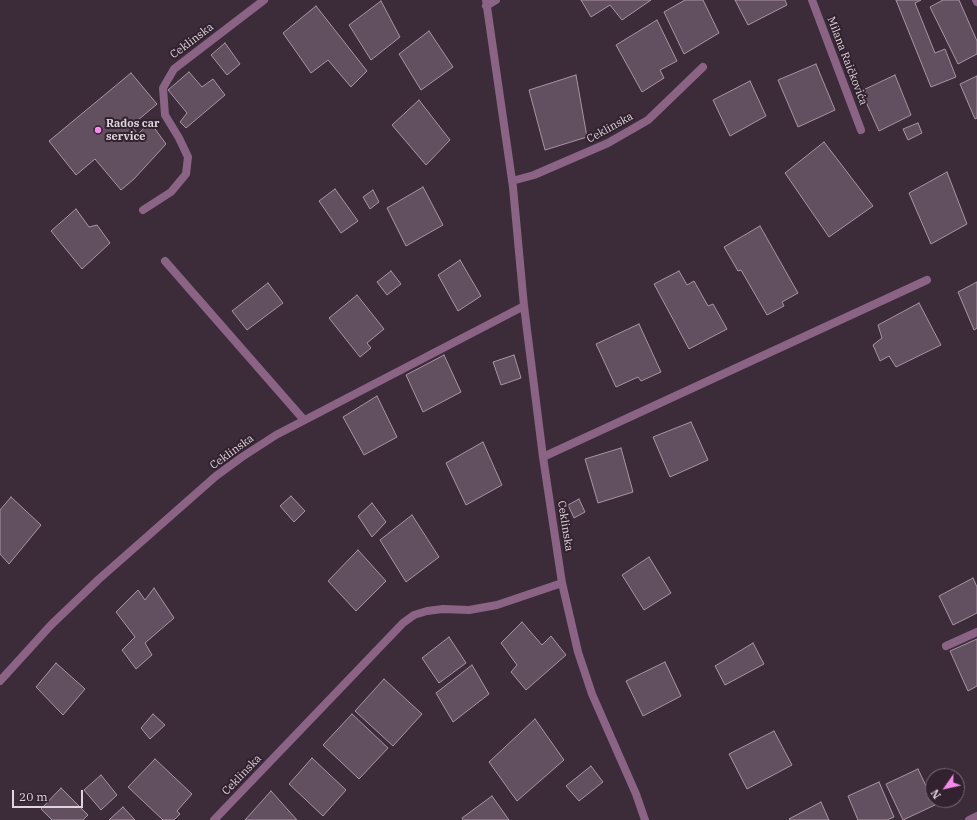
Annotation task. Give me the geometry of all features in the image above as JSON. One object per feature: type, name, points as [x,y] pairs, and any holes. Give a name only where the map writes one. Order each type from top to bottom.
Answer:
[{"type":"street","name":"Ceklinska","points":[[142,210],[171,192],[186,174],[188,156],[165,115],[163,88],[174,69],[264,0]]},
{"type":"street","name":"Ceklinska","points":[[496,0],[486,3],[512,181],[524,306],[543,457],[562,583],[578,652],[592,694],[636,794],[645,820]]},
{"type":"street","name":"Milana Raičkovića","points":[[812,0],[861,130]]},
{"type":"street","name":"Ceklinska","points":[[512,181],[552,168],[615,140],[648,120],[703,67]]},
{"type":"street","points":[[166,261],[304,420]]},
{"type":"street","points":[[543,457],[927,280]]},
{"type":"street","name":"Ceklinska","points":[[0,681],[99,579],[216,476],[242,457],[276,435],[304,420],[524,306]]},
{"type":"street","name":"Ceklinska","points":[[214,820],[403,623],[414,615],[443,608],[469,610],[497,605],[562,583]]},
{"type":"street","points":[[946,646],[977,632]]},
{"type":"street","points":[[969,820],[977,816]]},
{"type":"building","points":[[581,0],[651,0],[622,20],[610,5],[591,17]]},
{"type":"building","points":[[685,0],[703,0],[719,33],[684,54],[664,12]]},
{"type":"building","points":[[735,0],[785,0],[787,5],[748,25]]},
{"type":"building","points":[[896,0],[921,0],[915,3],[935,53],[945,49],[956,77],[931,87]]},
{"type":"building","points":[[943,0],[959,0],[977,41],[977,54],[958,64],[930,7]]},
{"type":"building","points":[[381,1],[400,37],[371,60],[349,25]]},
{"type":"building","points":[[316,6],[367,71],[351,87],[328,60],[311,73],[283,33]]},
{"type":"building","points":[[657,20],[677,61],[660,70],[664,78],[642,92],[616,45]]},
{"type":"building","points":[[429,31],[453,67],[421,90],[399,54]]},
{"type":"building","points":[[225,43],[240,64],[227,75],[211,55]]},
{"type":"building","points":[[816,64],[835,110],[798,127],[778,80]]},
{"type":"building","points":[[189,72],[202,87],[213,79],[225,95],[186,128],[180,122],[187,113],[168,90]]},
{"type":"building","name":"Rados car service","points":[[131,73],[157,104],[131,126],[138,134],[150,122],[166,144],[134,179],[121,190],[95,159],[76,175],[49,141]]},
{"type":"building","points":[[576,75],[587,137],[545,150],[529,90]]},
{"type":"building","points":[[895,75],[911,115],[879,131],[861,91]]},
{"type":"building","points":[[977,76],[977,118],[975,119],[960,84]]},
{"type":"building","points":[[750,81],[766,116],[730,136],[713,100]]},
{"type":"building","points":[[419,100],[450,140],[426,165],[392,125]]},
{"type":"building","points":[[918,123],[922,133],[908,140],[903,129]]},
{"type":"building","points":[[824,142],[873,206],[829,237],[785,173]]},
{"type":"building","points":[[947,172],[967,224],[931,244],[909,193]]},
{"type":"building","points":[[423,187],[443,225],[406,246],[387,208]]},
{"type":"building","points":[[335,189],[358,221],[341,233],[319,201]]},
{"type":"building","points":[[373,190],[379,202],[370,209],[363,197]]},
{"type":"building","points":[[76,209],[89,227],[97,225],[110,243],[82,269],[51,231]]},
{"type":"building","points":[[760,226],[798,293],[782,302],[784,306],[767,315],[741,270],[738,271],[724,247]]},
{"type":"building","points":[[460,260],[481,296],[458,311],[438,275]]},
{"type":"building","points":[[391,271],[401,284],[387,295],[377,282]]},
{"type":"building","points":[[679,271],[687,285],[694,281],[708,306],[713,304],[727,329],[689,349],[654,284]]},
{"type":"building","points":[[977,282],[977,328],[974,330],[958,292]]},
{"type":"building","points":[[268,283],[283,303],[247,330],[232,311]]},
{"type":"building","points":[[357,295],[384,329],[367,343],[371,348],[360,357],[329,318]]},
{"type":"building","points":[[919,303],[941,345],[896,367],[889,356],[880,361],[873,345],[882,338],[878,325]]},
{"type":"building","points":[[639,324],[661,372],[641,381],[638,377],[616,387],[596,344]]},
{"type":"building","points":[[444,355],[461,392],[423,412],[406,375]]},
{"type":"building","points":[[514,355],[521,378],[501,385],[493,362]]},
{"type":"building","points":[[377,396],[397,437],[364,455],[343,417]]},
{"type":"building","points":[[691,422],[708,460],[670,477],[653,437]]},
{"type":"building","points":[[483,442],[502,485],[466,505],[446,463]]},
{"type":"building","points":[[621,448],[633,492],[598,503],[585,459]]},
{"type":"building","points":[[291,496],[305,511],[294,522],[280,506]]},
{"type":"building","points":[[11,497],[41,525],[9,564],[0,554],[0,510]]},
{"type":"building","points":[[579,499],[585,512],[574,518],[568,505]]},
{"type":"building","points":[[372,503],[386,522],[372,537],[358,516]]},
{"type":"building","points":[[412,515],[439,557],[406,582],[380,540]]},
{"type":"building","points":[[358,550],[386,581],[356,611],[328,581]]},
{"type":"building","points":[[649,557],[671,593],[644,610],[622,575]]},
{"type":"building","points":[[973,578],[977,587],[977,613],[953,625],[939,596]]},
{"type":"building","points":[[154,588],[174,618],[145,643],[152,655],[136,669],[122,650],[135,637],[116,612],[138,590],[145,600]]},
{"type":"building","points":[[522,622],[542,645],[551,636],[566,655],[526,690],[511,672],[517,665],[501,643]]},
{"type":"building","points":[[449,637],[466,663],[439,683],[422,658]]},
{"type":"building","points":[[977,639],[977,686],[968,691],[950,651]]},
{"type":"building","points":[[753,643],[764,664],[725,685],[715,666]]},
{"type":"building","points":[[665,662],[681,696],[643,716],[626,681]]},
{"type":"building","points":[[56,663],[85,689],[63,715],[36,687]]},
{"type":"building","points":[[472,665],[489,694],[453,722],[436,693]]},
{"type":"building","points":[[384,679],[422,714],[393,746],[355,711]]},
{"type":"building","points":[[153,714],[165,725],[150,739],[141,728]]},
{"type":"building","points":[[352,714],[388,748],[359,779],[323,745]]},
{"type":"building","points":[[535,719],[564,760],[517,801],[489,762]]},
{"type":"building","points":[[774,731],[792,765],[747,789],[729,754]]},
{"type":"building","points":[[312,758],[346,790],[323,816],[289,784]]},
{"type":"building","points":[[155,759],[192,794],[177,811],[180,814],[174,820],[163,820],[128,787]]},
{"type":"building","points":[[591,766],[603,782],[579,801],[566,786]]},
{"type":"building","points":[[918,769],[925,784],[925,808],[929,808],[903,820],[886,784]]},
{"type":"building","points":[[101,775],[117,795],[101,810],[84,790]]},
{"type":"building","points":[[879,782],[894,817],[887,820],[858,820],[848,796]]},
{"type":"building","points":[[61,788],[88,815],[83,820],[52,820],[41,809]]},
{"type":"building","points":[[271,791],[297,820],[245,820]]},
{"type":"building","points":[[492,796],[509,820],[463,820],[462,818]]},
{"type":"building","points":[[821,802],[829,820],[789,819]]},
{"type":"building","points":[[123,807],[135,820],[109,820]]},
{"type":"place","name":"Rados car service","points":[[98,130]]}]
